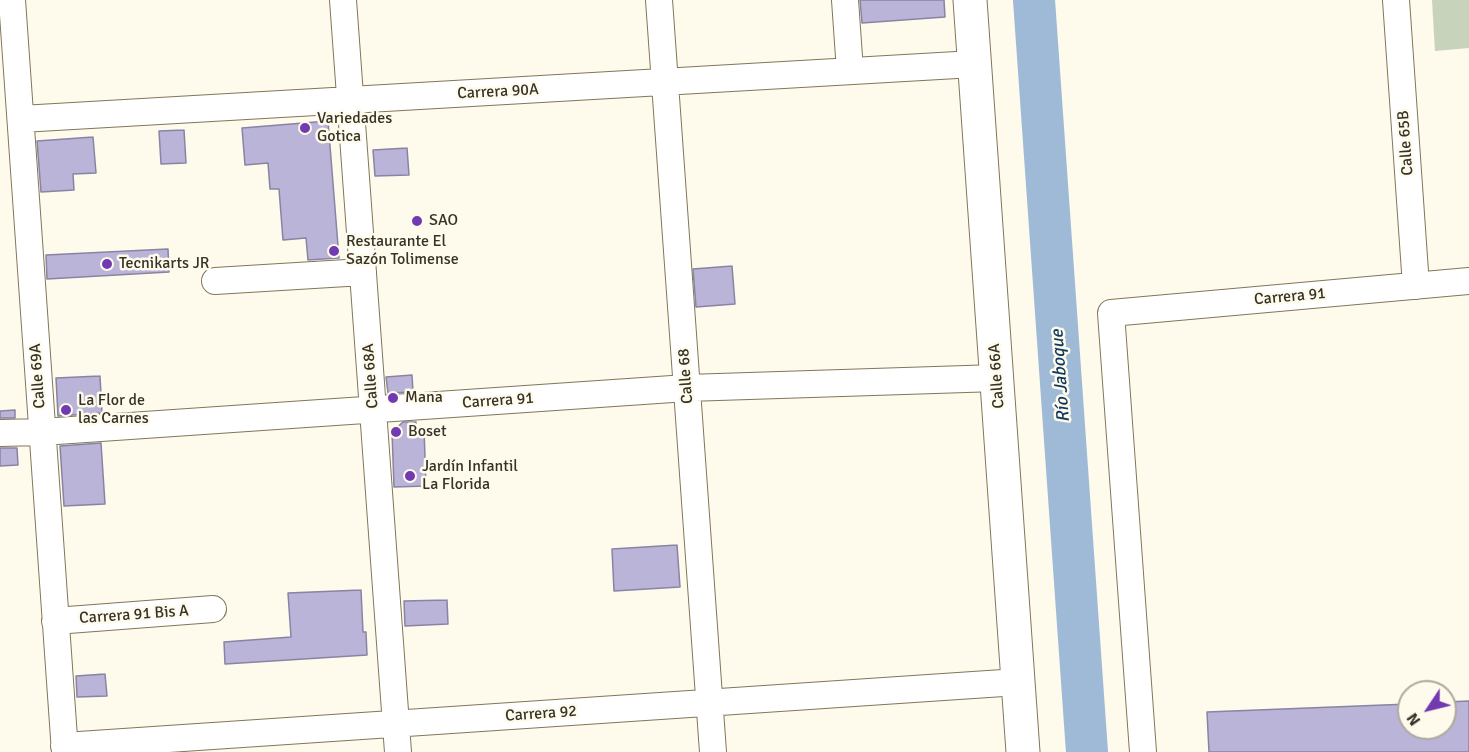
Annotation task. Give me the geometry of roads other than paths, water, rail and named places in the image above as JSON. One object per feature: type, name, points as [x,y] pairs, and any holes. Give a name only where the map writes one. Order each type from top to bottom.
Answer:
[{"type":"street","name":"Calle 69A","points":[[12,0],[64,749]]},
{"type":"street","name":"Calle 68A","points":[[343,0],[398,752]]},
{"type":"street","name":"Calle 68","points":[[659,0],[713,752]]},
{"type":"street","points":[[845,0],[850,71]]},
{"type":"street","name":"Calle 66A","points":[[970,0],[1023,752]]},
{"type":"street","name":"Calle 65B","points":[[1396,0],[1416,286]]},
{"type":"street","name":"Carrera 90A","points":[[21,119],[974,64]]},
{"type":"street","points":[[215,281],[363,272]]},
{"type":"street","name":"Carrera 91","points":[[1143,752],[1111,313],[1469,281]]},
{"type":"street","name":"Carrera 91","points":[[0,433],[687,388],[997,378]]},
{"type":"street","name":"Carrera 91 Bis A","points":[[55,621],[213,609]]},
{"type":"street","name":"Carrera 92","points":[[64,749],[1018,682]]},
{"type":"waterway","name":"Río Jaboque","points":[[1034,0],[1087,752]]},
{"type":"place","name":"Variedades Gotica","points":[[305,128]]},
{"type":"place","name":"SAO","points":[[417,221]]},
{"type":"place","name":"Restaurante El Sazón Tolimense","points":[[334,251]]},
{"type":"place","name":"Tecnikarts JR","points":[[107,264]]},
{"type":"place","name":"Mana","points":[[393,398]]},
{"type":"place","name":"La Flor de las Carnes","points":[[66,410]]},
{"type":"place","name":"Boset","points":[[396,432]]},
{"type":"place","name":"Jardín Infantil La Florida","points":[[410,476]]}]
